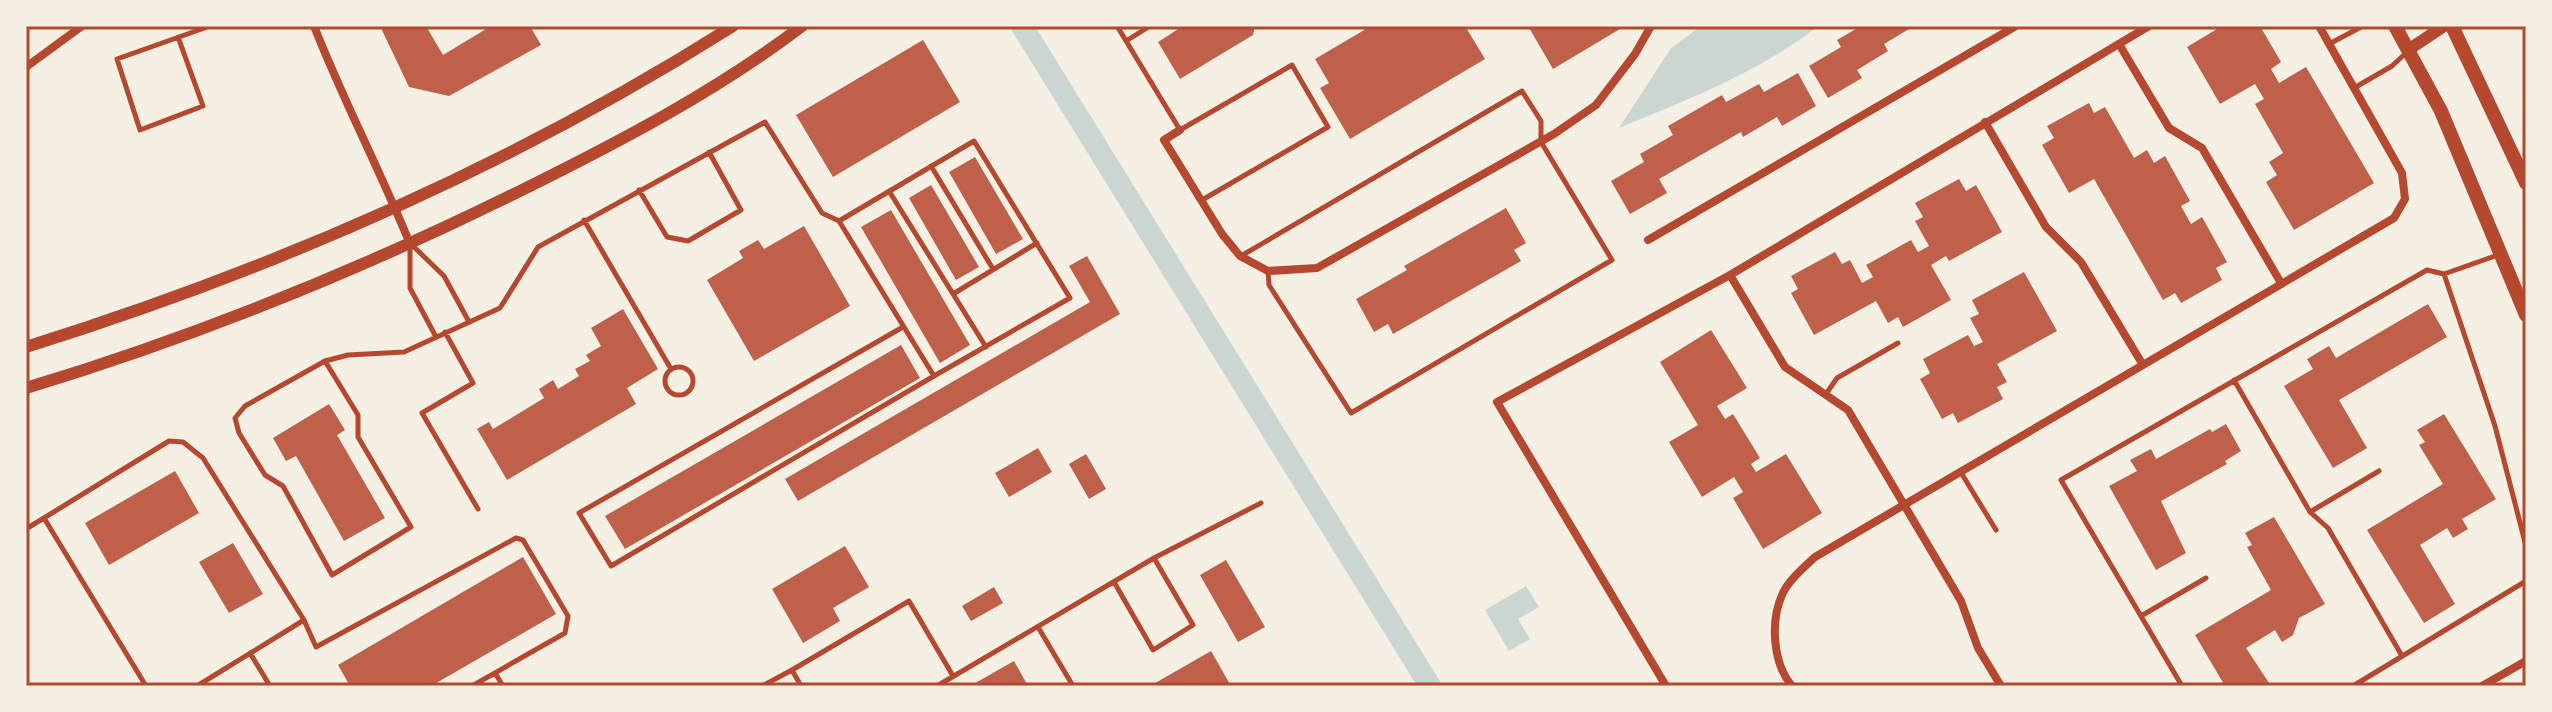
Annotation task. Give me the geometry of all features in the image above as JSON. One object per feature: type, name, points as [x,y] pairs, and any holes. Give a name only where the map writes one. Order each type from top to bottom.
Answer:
[{"type":"main road","points":[[2395,26],[2441,111],[2503,253],[2526,315]]},
{"type":"main road","points":[[2452,26],[2526,183]]},
{"type":"street","points":[[26,67],[82,26]]},
{"type":"street","points":[[314,26],[339,89],[410,244]]},
{"type":"street","points":[[26,347],[165,300],[395,206],[611,99],[733,26]]},
{"type":"street","points":[[26,388],[210,325],[410,244],[578,162],[711,88],[802,26]]},
{"type":"street","points":[[1180,130],[1164,140],[1201,201],[1240,256],[1268,271],[1317,268],[1541,142],[1596,105],[1635,54],[1651,26]]},
{"type":"street","points":[[1648,240],[2016,26]]},
{"type":"street","points":[[1666,686],[1497,402],[1730,275],[2149,26]]},
{"type":"street","points":[[1792,686],[1777,655],[1775,627],[1782,595],[1815,557],[2394,218],[2405,199],[2402,173],[2319,26]]},
{"type":"street","points":[[2408,50],[2444,26]]},
{"type":"street","points":[[2119,44],[2169,128],[2202,148],[2281,283]]},
{"type":"street","points":[[1985,122],[2046,227],[2081,262],[2143,365]]},
{"type":"street","points":[[1730,275],[1785,367],[1848,410],[1961,601],[1978,648],[2001,686]]},
{"type":"street","points":[[2482,686],[2526,661]]},
{"type":"lane","points":[[178,37],[203,106],[140,130],[117,59],[178,37],[210,26]]},
{"type":"lane","points":[[1117,26],[1180,130],[1292,65],[1328,127],[1201,201]]},
{"type":"lane","points":[[1126,41],[1150,26]]},
{"type":"lane","points":[[2329,44],[2363,26]]},
{"type":"lane","points":[[2354,88],[2392,66],[2408,50]]},
{"type":"lane","points":[[1240,256],[1522,91],[1541,121],[1541,142],[1612,260],[1351,413],[1269,285],[1268,271]]},
{"type":"lane","points":[[325,361],[358,415],[358,437],[411,527],[332,575],[283,486],[265,475],[239,433],[235,418],[245,406],[325,361],[348,355],[404,352],[468,320],[500,308],[538,247],[765,122],[822,213],[839,221],[934,376]]},
{"type":"lane","points":[[839,221],[974,141],[1070,298],[611,566],[579,513],[903,327]]},
{"type":"lane","points":[[639,190],[667,237],[688,241],[741,210],[709,152]]},
{"type":"lane","points":[[931,166],[993,269]]},
{"type":"lane","points":[[889,191],[986,347]]},
{"type":"lane","points":[[584,220],[671,369]]},
{"type":"lane","points":[[953,294],[1037,243]]},
{"type":"lane","points":[[410,244],[444,276],[468,320]]},
{"type":"lane","points":[[410,244],[410,288],[436,337]]},
{"type":"lane","points":[[2182,686],[2061,480],[2427,270],[2444,274],[2503,253]]},
{"type":"lane","points":[[2444,274],[2495,426],[2526,546]]},
{"type":"lane","points":[[445,332],[473,383],[422,413],[478,509]]},
{"type":"lane","points":[[1826,394],[1837,378],[1898,343]]},
{"type":"lane","points":[[680,367],[689,371],[693,384],[687,393],[678,395],[667,389],[665,376],[671,369],[680,367]]},
{"type":"lane","points":[[2234,380],[2310,512],[2328,528],[2402,656]]},
{"type":"lane","points":[[26,529],[169,441],[183,442],[203,458],[304,620],[316,647],[516,538],[523,540],[568,616],[569,625],[565,633],[472,686]]},
{"type":"lane","points":[[1960,470],[1996,530]]},
{"type":"lane","points":[[2310,512],[2379,471]]},
{"type":"lane","points":[[937,686],[1154,558],[1261,503]]},
{"type":"lane","points":[[44,518],[146,686]]},
{"type":"lane","points":[[1114,582],[1153,650],[1193,625],[1154,558]]},
{"type":"lane","points":[[2141,616],[2206,578]]},
{"type":"lane","points":[[2353,686],[2526,581]]},
{"type":"lane","points":[[762,686],[909,601],[953,676]]},
{"type":"lane","points":[[197,686],[304,620]]},
{"type":"lane","points":[[1038,627],[1073,686]]},
{"type":"lane","points":[[250,653],[270,686]]},
{"type":"lane","points":[[792,670],[801,686]]},
{"type":"lane","points":[[495,673],[503,686]]},
{"type":"shaded area","points":[[1701,26],[1818,26],[1747,71],[1697,96],[1619,128],[1671,48]]},
{"type":"shaded area","points":[[1526,586],[1539,607],[1518,619],[1530,639],[1509,651],[1485,610]]},
{"type":"building","points":[[380,26],[426,26],[443,55],[491,26],[530,26],[541,45],[449,96],[409,87]]},
{"type":"building","points":[[1183,26],[1255,26],[1253,35],[1180,79],[1158,42]]},
{"type":"building","points":[[1371,26],[1465,26],[1485,59],[1350,139],[1320,88],[1329,83],[1315,59]]},
{"type":"building","points":[[1528,26],[1625,26],[1553,69]]},
{"type":"building","points":[[1861,26],[1914,26],[1884,44],[1888,51],[1857,70],[1862,78],[1828,98],[1809,66],[1841,47],[1837,40]]},
{"type":"building","points":[[2222,26],[2260,26],[2281,62],[2271,69],[2279,83],[2306,67],[2374,183],[2294,230],[2266,182],[2277,175],[2269,162],[2283,153],[2255,104],[2264,99],[2255,84],[2220,104],[2187,47]]},
{"type":"building","points":[[923,40],[960,102],[833,177],[796,115]]},
{"type":"building","points":[[1798,73],[1816,106],[1782,126],[1777,117],[1743,137],[1741,132],[1659,179],[1667,193],[1630,214],[1611,181],[1644,162],[1640,154],[1673,135],[1668,126],[1722,95],[1726,102],[1759,84],[1764,92]]},
{"type":"building","points":[[2089,103],[2094,113],[2105,107],[2134,158],[2147,150],[2154,163],[2165,156],[2190,201],[2181,206],[2191,224],[2202,217],[2227,262],[2216,268],[2222,280],[2181,303],[2175,293],[2163,300],[2094,179],[2069,193],[2042,145],[2054,138],[2047,126]]},
{"type":"building","points":[[975,157],[1023,239],[996,254],[949,172]]},
{"type":"building","points":[[1959,179],[1966,191],[1976,185],[2002,232],[1949,261],[1946,256],[1931,265],[1951,300],[1903,327],[1898,317],[1888,323],[1876,301],[1814,335],[1791,293],[1798,289],[1791,276],[1835,252],[1842,264],[1850,260],[1862,283],[1873,277],[1866,265],[1911,240],[1918,252],[1929,246],[1915,221],[1923,217],[1915,203]]},
{"type":"building","points":[[931,185],[979,267],[956,280],[909,198]]},
{"type":"building","points":[[1506,208],[1526,243],[1514,250],[1521,261],[1393,334],[1388,324],[1374,332],[1356,299],[1407,270],[1404,266]]},
{"type":"building","points":[[891,210],[970,345],[940,363],[861,227]]},
{"type":"building","points":[[804,226],[850,306],[754,361],[707,280],[743,258],[739,251],[758,240],[764,249]]},
{"type":"building","points":[[1087,256],[1120,314],[798,501],[785,479],[1090,302],[1069,266]]},
{"type":"building","points":[[2024,272],[2057,331],[1997,364],[2007,382],[1997,387],[2003,399],[1958,423],[1953,413],[1942,419],[1920,379],[1930,373],[1923,359],[1968,335],[1974,346],[1983,342],[1970,318],[1979,314],[1972,300]]},
{"type":"building","points":[[2428,304],[2447,337],[2339,400],[2367,448],[2333,468],[2284,386],[2313,369],[2307,359],[2329,346],[2336,358]]},
{"type":"building","points":[[623,309],[658,369],[627,388],[636,404],[507,480],[477,429],[489,422],[493,429],[544,398],[539,389],[553,380],[558,389],[579,376],[575,369],[590,361],[586,355],[601,346],[591,328]]},
{"type":"building","points":[[1711,330],[1747,388],[1717,406],[1725,419],[1733,414],[1760,458],[1751,464],[1756,472],[1786,454],[1822,513],[1763,549],[1733,498],[1743,492],[1734,477],[1702,497],[1669,442],[1698,425],[1660,362]]},
{"type":"building","points":[[901,345],[920,378],[625,549],[605,516]]},
{"type":"building","points":[[329,404],[345,430],[337,435],[385,518],[344,541],[296,456],[286,461],[273,438]]},
{"type":"building","points":[[2444,414],[2496,499],[2462,519],[2468,529],[2453,538],[2447,528],[2420,545],[2455,604],[2424,623],[2367,530],[2443,484],[2419,445],[2425,442],[2417,430]]},
{"type":"building","points":[[2226,424],[2241,451],[2225,461],[2227,464],[2161,501],[2186,553],[2156,570],[2109,486],[2137,471],[2130,460],[2151,449],[2156,459],[2210,429],[2212,432]]},
{"type":"building","points":[[1038,448],[1052,472],[1009,497],[995,473]]},
{"type":"building","points":[[1086,454],[1106,489],[1089,499],[1069,464]]},
{"type":"building","points":[[175,471],[199,513],[109,565],[85,523]]},
{"type":"building","points":[[2274,517],[2325,604],[2299,618],[2293,635],[2282,642],[2275,630],[2246,648],[2271,686],[2225,686],[2195,635],[2271,590],[2247,547],[2252,545],[2245,533]]},
{"type":"building","points":[[233,543],[263,594],[229,613],[199,562]]},
{"type":"building","points":[[845,546],[869,587],[833,608],[840,621],[803,643],[772,589]]},
{"type":"building","points":[[523,557],[556,614],[431,686],[350,686],[338,665]]},
{"type":"building","points":[[1226,560],[1265,627],[1238,642],[1200,575]]},
{"type":"building","points":[[994,587],[1003,603],[971,621],[962,606]]},
{"type":"building","points":[[1211,651],[1231,686],[1150,686]]},
{"type":"building","points":[[1014,661],[1028,686],[970,686]]},
{"type":"waterway","points":[[1022,26],[1430,686]]}]
